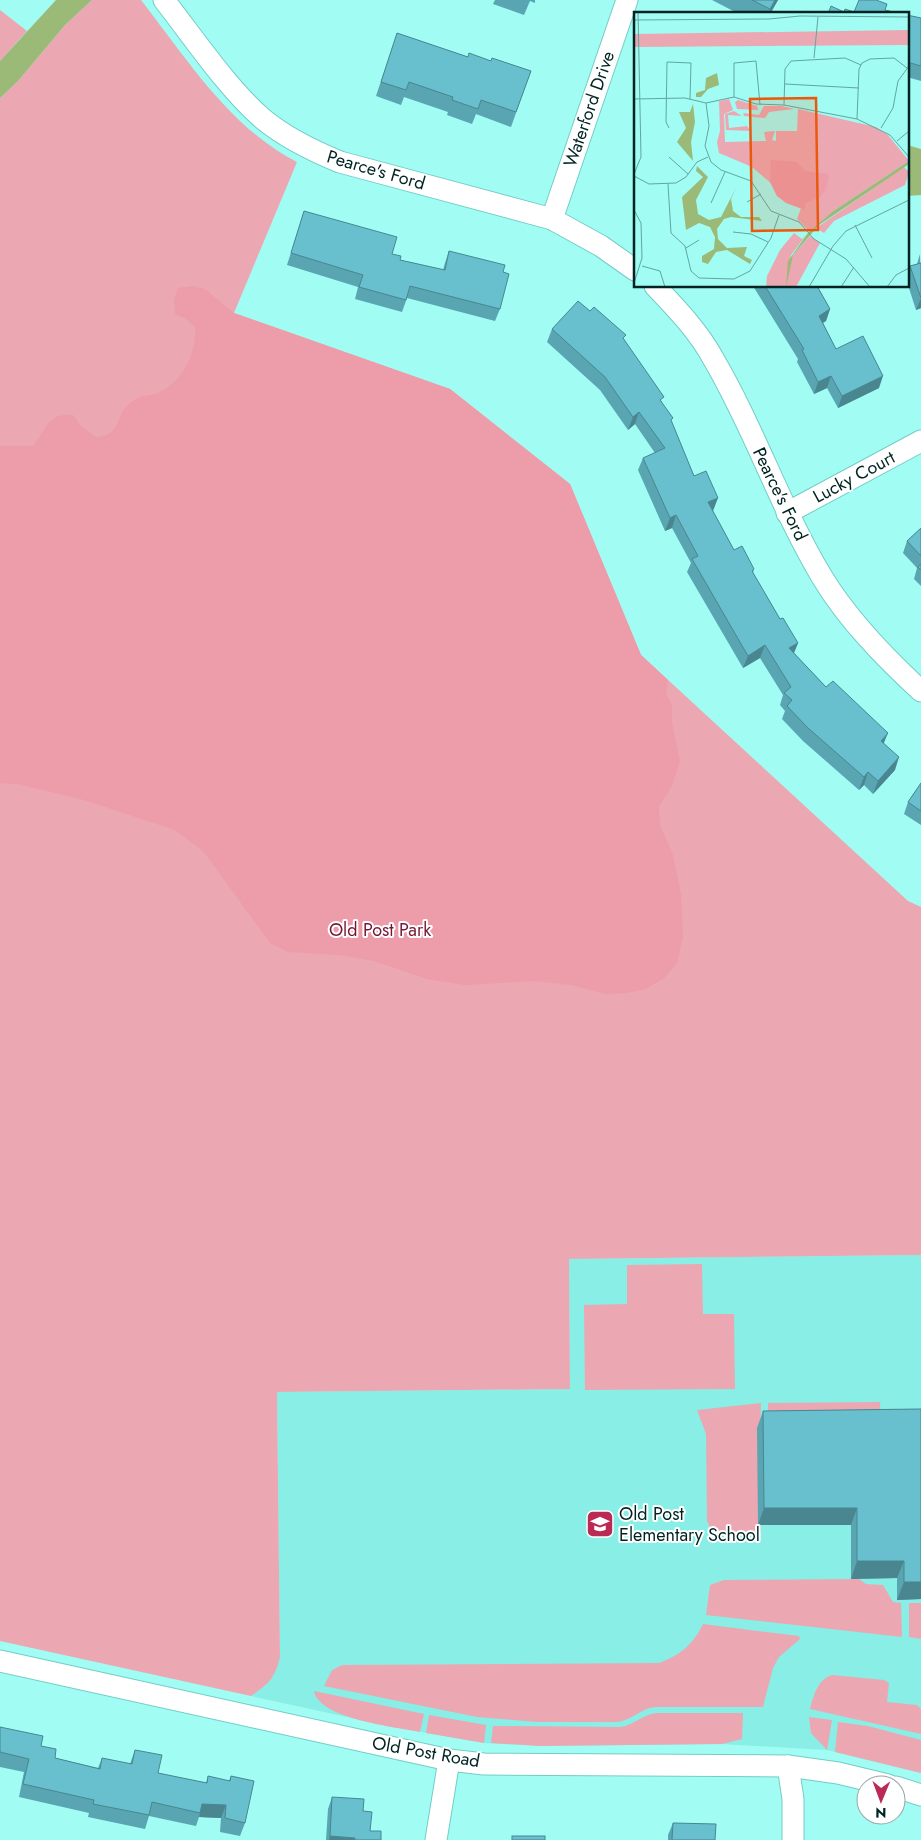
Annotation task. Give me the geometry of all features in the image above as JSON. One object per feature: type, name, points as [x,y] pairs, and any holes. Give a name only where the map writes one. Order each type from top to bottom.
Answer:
[{"type":"street","name":"Pearce's Ford","points":[[164,0],[246,102],[271,125],[312,150],[340,162],[552,219],[601,246],[634,269]]},
{"type":"street","name":"Waterford Drive","points":[[552,219],[627,0]]},
{"type":"street","name":"Pearce's Ford","points":[[657,288],[685,318],[714,358],[787,512],[823,578],[854,623],[890,663],[921,691]]},
{"type":"street","name":"Lucky Court","points":[[787,512],[921,441]]},
{"type":"street","name":"Old Post Road","points":[[0,1661],[449,1760],[493,1764],[788,1766],[856,1777]]},
{"type":"street","points":[[436,1840],[449,1760]]},
{"type":"street","points":[[788,1766],[793,1799],[793,1840]]},
{"type":"street","points":[[906,1791],[921,1795]]},
{"type":"shaded area","points":[[56,0],[92,0],[65,25],[18,81],[0,98],[0,61]]},
{"type":"shaded area","points":[[908,145],[921,149],[921,195],[908,196]]},
{"type":"shaded area","name":"Old Post Elementary School","points":[[921,1255],[921,1773],[827,1750],[722,1744],[540,1746],[484,1743],[393,1727],[251,1696],[265,1686],[280,1657],[277,1392],[570,1389],[569,1259]]},
{"type":"green space","name":"Old Post Park","points":[[92,0],[141,0],[193,68],[230,111],[273,148],[297,162],[234,313],[450,389],[570,484],[641,655],[908,901],[921,907],[921,1255],[569,1259],[570,1389],[277,1392],[280,1657],[276,1670],[270,1680],[251,1696],[0,1641],[0,98],[18,81],[65,25]]},
{"type":"green space","points":[[0,10],[27,31],[0,61]]},
{"type":"green space","points":[[193,286],[205,289],[234,313],[450,389],[570,484],[641,655],[668,680],[666,694],[672,705],[672,722],[680,762],[671,788],[659,806],[660,825],[673,855],[681,894],[683,937],[677,963],[664,978],[646,989],[627,993],[605,994],[571,985],[535,981],[464,985],[427,979],[374,961],[340,955],[288,952],[270,943],[204,852],[175,830],[84,800],[17,784],[0,783],[0,446],[33,446],[53,419],[64,415],[73,415],[81,426],[96,437],[105,436],[114,429],[124,409],[134,400],[156,394],[168,387],[182,373],[194,346],[195,327],[186,319],[175,314],[174,300],[178,288]]},
{"type":"green space","points":[[702,1264],[703,1314],[734,1314],[735,1389],[585,1390],[584,1305],[627,1304],[627,1265]]},
{"type":"green space","points":[[880,1402],[881,1427],[768,1428],[768,1403]]},
{"type":"green space","points":[[761,1403],[758,1525],[761,1525],[761,1532],[717,1532],[711,1529],[707,1521],[706,1434],[697,1410]]},
{"type":"green space","points":[[859,1579],[866,1584],[883,1585],[893,1602],[901,1603],[902,1637],[706,1615],[710,1585],[724,1580]]},
{"type":"green space","points":[[909,1603],[921,1603],[921,1639],[909,1637]]},
{"type":"green space","points":[[703,1624],[799,1636],[800,1639],[779,1657],[773,1668],[763,1707],[656,1707],[646,1709],[618,1722],[537,1722],[477,1717],[324,1686],[332,1670],[342,1665],[659,1663],[685,1648],[695,1638]]},
{"type":"green space","points":[[832,1675],[884,1680],[889,1683],[887,1702],[917,1705],[921,1709],[921,1734],[810,1709],[820,1684]]},
{"type":"green space","points":[[314,1691],[424,1714],[420,1732],[343,1715],[329,1709],[319,1701]]},
{"type":"green space","points":[[656,1713],[743,1713],[742,1739],[722,1744],[540,1746],[491,1743],[493,1726],[620,1727]]},
{"type":"green space","points":[[429,1715],[486,1725],[484,1743],[426,1733]]},
{"type":"green space","points":[[809,1717],[832,1720],[827,1750],[811,1733]]},
{"type":"green space","points":[[838,1722],[868,1726],[921,1740],[921,1773],[835,1752]]},
{"type":"building","points":[[752,0],[775,0],[770,9]]},
{"type":"building","points":[[859,0],[876,0],[887,4],[885,10],[894,12],[854,12]]},
{"type":"building","points":[[831,6],[844,12],[829,12]]},
{"type":"building","points":[[908,15],[921,18],[921,66],[908,62]]},
{"type":"building","points":[[397,33],[468,57],[469,53],[491,61],[492,58],[531,71],[516,112],[481,100],[478,109],[452,100],[453,97],[409,82],[406,90],[381,82]]},
{"type":"building","points":[[304,211],[397,237],[392,254],[401,256],[400,260],[445,270],[449,251],[505,265],[503,272],[509,274],[500,309],[410,286],[406,300],[359,287],[363,275],[291,253]]},
{"type":"building","points":[[921,263],[921,298],[910,266]]},
{"type":"building","points":[[766,288],[818,288],[830,309],[819,316],[836,349],[863,336],[883,376],[842,396],[831,376],[818,382],[802,350],[804,349]]},
{"type":"building","points":[[578,301],[590,311],[594,307],[626,335],[623,338],[664,397],[660,400],[673,418],[671,420],[694,476],[706,471],[718,498],[708,502],[734,550],[742,546],[754,569],[752,571],[780,619],[783,618],[798,643],[789,648],[826,687],[833,681],[888,733],[881,741],[899,757],[878,781],[868,772],[864,777],[808,728],[787,706],[792,700],[784,693],[791,687],[765,645],[748,656],[692,559],[698,556],[676,515],[670,518],[643,458],[665,448],[639,412],[633,417],[605,377],[552,329]]},
{"type":"building","points":[[921,528],[921,556],[907,541]]},
{"type":"building","points":[[921,783],[921,811],[908,802]]},
{"type":"building","points":[[921,1409],[921,1582],[904,1582],[904,1561],[857,1561],[857,1508],[764,1508],[763,1411]]},
{"type":"building","points":[[0,1727],[43,1736],[41,1746],[56,1749],[55,1758],[100,1769],[102,1758],[132,1764],[135,1750],[162,1755],[158,1773],[207,1783],[208,1776],[230,1781],[231,1776],[254,1781],[245,1823],[225,1818],[226,1805],[202,1804],[200,1813],[152,1802],[149,1815],[93,1804],[94,1800],[23,1784],[29,1759],[0,1752]]},
{"type":"building","points":[[332,1797],[364,1799],[363,1811],[372,1812],[370,1831],[381,1831],[381,1840],[355,1840],[355,1838],[330,1836]]},
{"type":"building","points":[[673,1823],[716,1824],[715,1840],[672,1840]]},
{"type":"building","points":[[512,1836],[545,1836],[545,1840],[512,1840]]},
{"type":"place","name":"Old Post Elementary School","points":[[600,1524]]}]
